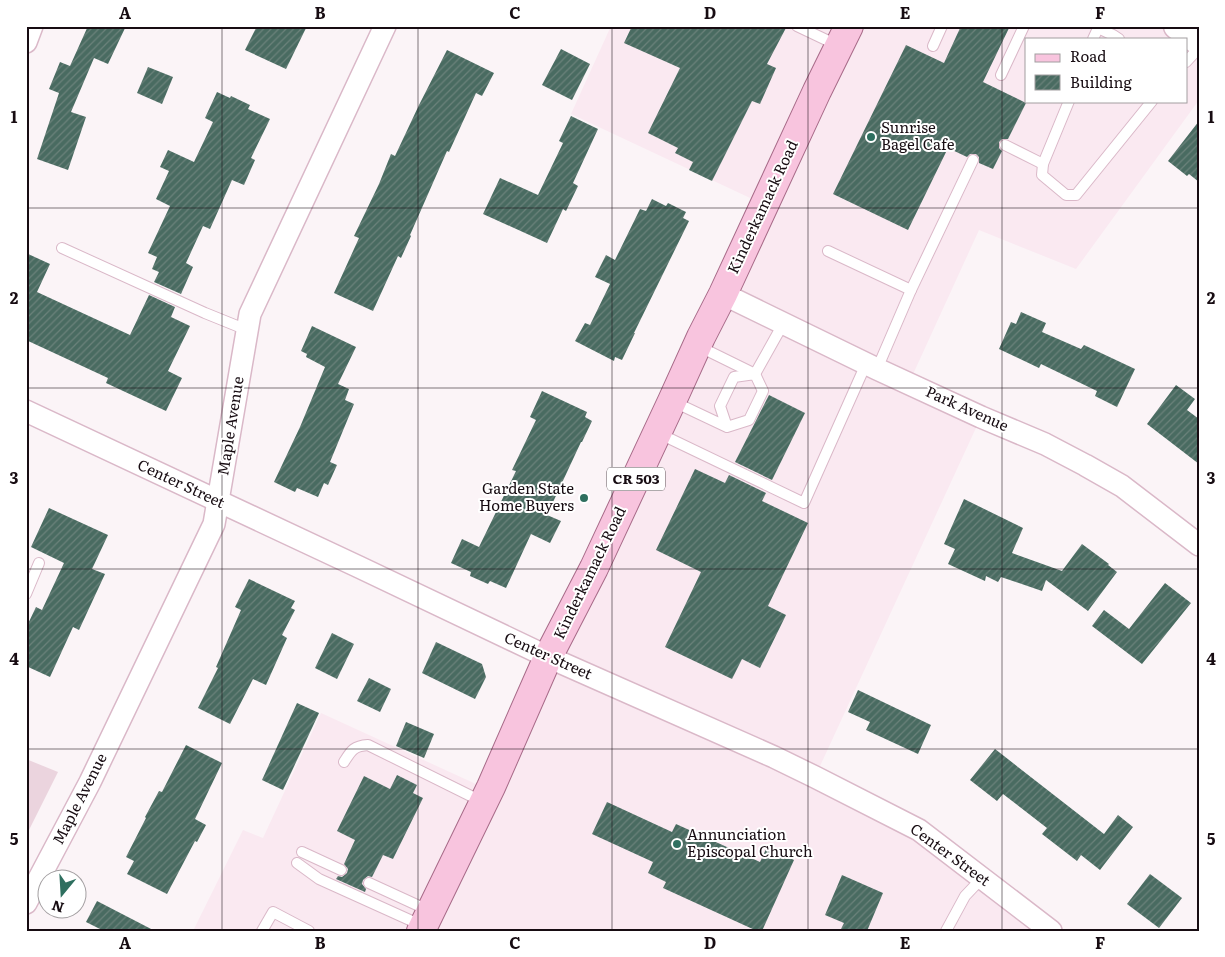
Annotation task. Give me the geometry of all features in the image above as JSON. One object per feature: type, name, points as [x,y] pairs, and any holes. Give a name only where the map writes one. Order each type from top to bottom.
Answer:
[{"type":"main road","name":"Kinderkamack Road","points":[[425,923],[484,802],[548,657],[594,568],[844,36]]},
{"type":"street","points":[[26,42],[32,26]]},
{"type":"street","name":"Maple Avenue","points":[[26,902],[90,782],[214,524],[250,314],[385,26]]},
{"type":"street","points":[[1177,26],[1199,42]]},
{"type":"street","name":"Park Avenue","points":[[723,294],[980,417],[1045,444],[1085,465],[1122,486],[1199,545]]},
{"type":"street","name":"Center Street","points":[[26,411],[548,657],[774,757],[876,808],[919,830],[1051,931]]},
{"type":"lane","points":[[797,26],[844,36]]},
{"type":"lane","points":[[933,46],[942,26]]},
{"type":"lane","points":[[1001,75],[1024,26]]},
{"type":"lane","points":[[1098,27],[1118,38]]},
{"type":"lane","points":[[1188,60],[1199,48]]},
{"type":"lane","points":[[1068,102],[1043,164],[1042,175],[1066,195],[1076,195],[1151,102]]},
{"type":"lane","points":[[1005,145],[1043,164]]},
{"type":"lane","points":[[658,433],[804,503],[912,290],[973,160]]},
{"type":"lane","points":[[62,248],[205,314],[247,330]]},
{"type":"lane","points":[[828,251],[912,290]]},
{"type":"lane","points":[[755,374],[783,324]]},
{"type":"lane","points":[[672,402],[727,427],[749,420],[763,391],[755,374],[697,346]]},
{"type":"lane","points":[[727,427],[720,406],[734,377],[755,374]]},
{"type":"lane","points":[[26,594],[39,564]]},
{"type":"lane","points":[[344,762],[351,751],[358,746],[368,745],[484,802]]},
{"type":"lane","points":[[302,852],[341,870]]},
{"type":"lane","points":[[297,863],[319,879],[425,923]]},
{"type":"lane","points":[[946,931],[965,896],[982,878]]},
{"type":"lane","points":[[369,883],[425,923]]},
{"type":"lane","points":[[262,931],[273,912],[309,931]]},
{"type":"shaded area","points":[[611,26],[1177,26],[1199,42],[1199,100],[1076,269],[979,230],[909,383],[981,417],[815,777],[919,830],[1051,931],[193,931],[243,830],[263,838],[321,713],[489,790],[765,205],[571,114]]},
{"type":"shaded area","points":[[26,759],[58,772],[26,836]]},
{"type":"building","points":[[88,26],[126,26],[108,64],[94,58],[71,112],[86,117],[68,170],[37,159],[59,93],[49,89],[60,62],[70,66]]},
{"type":"building","points":[[257,26],[307,26],[286,69],[245,50]]},
{"type":"building","points":[[632,26],[787,26],[767,64],[776,68],[760,104],[752,101],[712,181],[689,170],[693,162],[675,153],[678,148],[648,133],[680,68],[624,43]]},
{"type":"building","points":[[961,26],[1010,26],[983,82],[1026,103],[1008,139],[1002,139],[999,142],[999,148],[1002,151],[993,169],[979,163],[979,157],[976,154],[970,154],[967,157],[948,148],[908,230],[833,194],[906,45],[944,63]]},
{"type":"building","points":[[561,49],[590,64],[572,100],[542,85]]},
{"type":"building","points":[[447,50],[494,73],[482,96],[476,93],[449,152],[447,151],[401,258],[398,256],[373,311],[334,293],[359,238],[354,236],[391,154],[395,156]]},
{"type":"building","points":[[148,67],[173,77],[162,104],[137,93]]},
{"type":"building","points":[[217,92],[250,105],[248,109],[270,119],[251,158],[255,160],[244,185],[232,180],[210,229],[203,226],[186,263],[193,267],[181,294],[154,282],[159,272],[152,269],[157,257],[148,253],[170,206],[156,199],[169,171],[160,167],[168,150],[194,162],[213,122],[205,118]]},
{"type":"building","points":[[571,116],[598,129],[573,183],[578,186],[566,211],[563,209],[547,243],[483,214],[500,178],[538,195],[563,143],[559,141]]},
{"type":"building","points":[[1199,121],[1199,182],[1189,174],[1187,176],[1168,161]]},
{"type":"building","points":[[652,199],[666,206],[668,203],[686,212],[683,218],[689,221],[622,360],[615,357],[614,361],[575,341],[585,323],[590,325],[610,284],[595,277],[606,255],[615,260],[640,209],[646,211]]},
{"type":"building","points":[[26,253],[50,264],[37,292],[130,335],[149,295],[175,307],[171,317],[190,326],[168,371],[182,378],[166,411],[106,383],[108,378],[26,340]]},
{"type":"building","points":[[1021,312],[1046,323],[1042,332],[1081,349],[1084,345],[1135,369],[1117,407],[1095,396],[1097,391],[1041,364],[1039,368],[999,349],[1011,322],[1016,324]]},
{"type":"building","points":[[312,326],[356,347],[338,384],[349,389],[345,400],[354,404],[330,462],[337,465],[328,485],[324,483],[318,497],[297,488],[295,492],[274,482],[325,367],[306,357],[307,354],[301,351]]},
{"type":"building","points":[[1176,385],[1195,399],[1187,410],[1199,419],[1199,464],[1147,424]]},
{"type":"building","points":[[542,391],[587,412],[585,417],[592,421],[547,515],[561,521],[550,543],[531,534],[506,588],[490,581],[488,584],[470,576],[471,572],[451,563],[462,539],[479,547],[516,471],[512,470],[536,420],[530,417]]},
{"type":"building","points":[[769,395],[805,413],[772,480],[735,462]]},
{"type":"building","points":[[695,469],[725,483],[729,475],[766,493],[762,501],[808,523],[768,606],[786,615],[760,668],[742,659],[732,679],[665,647],[701,572],[656,550]]},
{"type":"building","points":[[964,499],[1023,528],[1012,553],[1062,571],[1082,544],[1117,572],[1088,611],[1046,580],[1042,591],[1001,577],[998,582],[986,576],[985,581],[948,564],[955,549],[944,544]]},
{"type":"building","points":[[49,508],[108,535],[92,569],[105,574],[79,630],[73,627],[50,677],[26,666],[26,628],[36,607],[42,610],[64,563],[31,547]]},
{"type":"building","points":[[249,579],[295,601],[291,608],[295,610],[282,635],[287,638],[266,685],[253,679],[230,724],[198,708],[218,668],[216,667],[241,610],[235,607]]},
{"type":"building","points":[[1165,583],[1191,603],[1142,664],[1092,626],[1104,610],[1129,629]]},
{"type":"building","points":[[332,633],[354,644],[337,679],[315,668]]},
{"type":"building","points":[[436,642],[482,664],[486,677],[475,699],[422,673]]},
{"type":"building","points":[[369,678],[391,689],[380,712],[357,701]]},
{"type":"building","points":[[858,690],[931,725],[918,754],[866,730],[870,722],[848,712]]},
{"type":"building","points":[[297,703],[319,713],[283,790],[262,780]]},
{"type":"building","points":[[406,722],[434,734],[424,758],[396,746]]},
{"type":"building","points":[[186,745],[222,763],[195,819],[206,825],[197,842],[195,841],[167,894],[127,874],[134,861],[126,857],[145,817],[159,791],[162,792]]},
{"type":"building","points":[[995,749],[1104,834],[1118,815],[1133,827],[1100,870],[1081,855],[1077,861],[1042,834],[1047,828],[1003,794],[997,801],[970,780]]},
{"type":"building","points":[[397,775],[417,785],[413,793],[423,798],[393,859],[383,855],[372,877],[368,876],[363,880],[362,884],[366,889],[365,892],[336,879],[338,876],[342,877],[347,873],[348,869],[344,864],[355,840],[337,831],[364,776],[390,789]]},
{"type":"building","points":[[607,802],[672,832],[676,824],[760,862],[767,847],[794,860],[762,931],[757,931],[663,888],[666,882],[648,873],[653,862],[592,834]]},
{"type":"building","points":[[1150,874],[1182,898],[1159,928],[1127,904]]},
{"type":"building","points":[[842,875],[883,893],[867,931],[840,931],[844,923],[825,915]]},
{"type":"building","points":[[97,901],[155,931],[104,931],[86,922]]},
{"type":"place","name":"Sunrise Bagel Cafe","points":[[871,137]]},
{"type":"place","name":"Garden State Home Buyers","points":[[584,498]]},
{"type":"place","name":"Annunciation Episcopal Church","points":[[677,844]]}]
